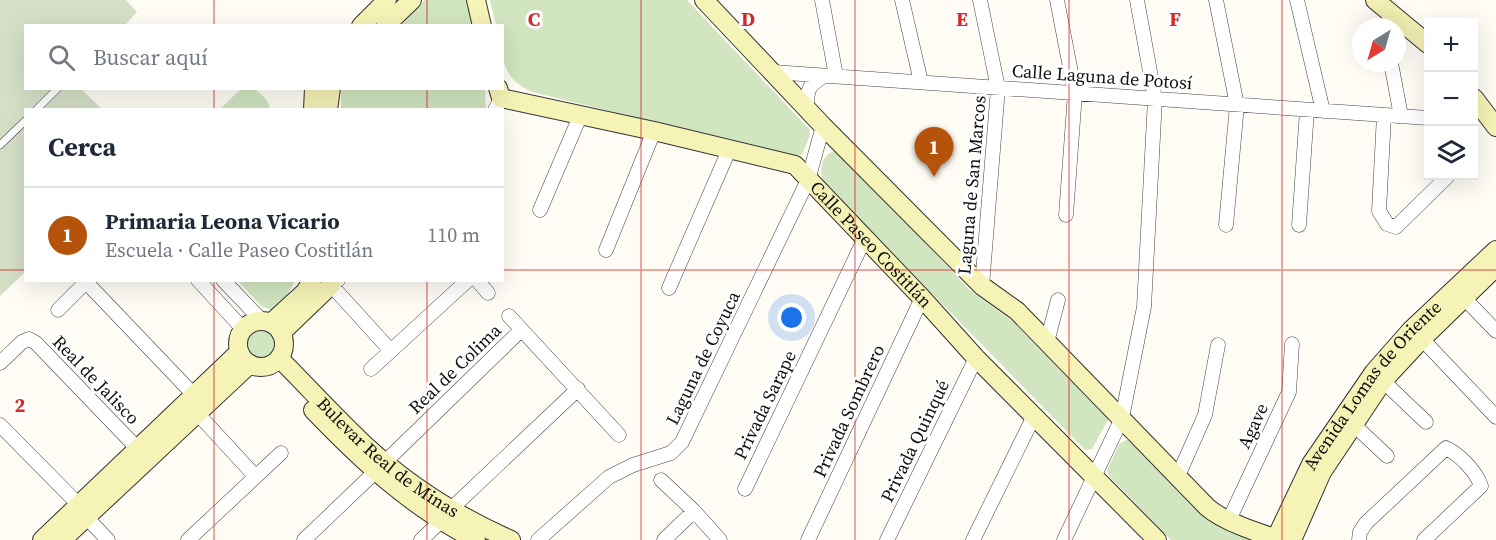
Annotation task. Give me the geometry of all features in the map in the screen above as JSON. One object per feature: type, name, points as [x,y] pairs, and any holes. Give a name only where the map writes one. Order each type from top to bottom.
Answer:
[{"type":"street","points":[[363,24],[387,0]]},
{"type":"street","points":[[387,24],[412,0]]},
{"type":"street","points":[[476,0],[482,24]]},
{"type":"street","points":[[704,0],[823,126],[982,286],[1017,311],[1207,507],[1229,520],[1281,540]]},
{"type":"street","points":[[807,108],[807,94],[811,84],[830,76],[822,0]]},
{"type":"street","points":[[902,0],[921,82]]},
{"type":"street","name":"Laguna de San Marcos","points":[[980,0],[998,88],[982,286]]},
{"type":"street","points":[[1057,0],[1075,93],[1066,215]]},
{"type":"street","points":[[1064,540],[1122,418],[1144,307],[1155,99],[1137,0]]},
{"type":"street","points":[[1216,0],[1237,105],[1226,225]]},
{"type":"street","points":[[1297,0],[1323,111]]},
{"type":"street","points":[[1375,0],[1424,41]]},
{"type":"street","name":"Calle Laguna de Potosí","points":[[772,72],[1424,118]]},
{"type":"street","points":[[1393,72],[1401,116]]},
{"type":"street","points":[[313,108],[314,90]]},
{"type":"street","points":[[328,108],[331,90]]},
{"type":"street","name":"Calle Paseo Costitlán","points":[[498,99],[654,130],[795,165],[976,358],[1150,537]]},
{"type":"street","points":[[1478,104],[1496,127]]},
{"type":"street","points":[[1299,225],[1307,110]]},
{"type":"street","points":[[540,210],[581,114]]},
{"type":"street","points":[[1384,115],[1379,211],[1386,224],[1396,227],[1444,180]]},
{"type":"street","name":"Laguna de Coyuca","points":[[538,540],[609,477],[633,465],[671,453],[682,442],[808,180],[823,126]]},
{"type":"street","points":[[606,250],[654,130]]},
{"type":"street","points":[[669,288],[729,150]]},
{"type":"street","name":"Privada Sarape","points":[[745,489],[864,240]]},
{"type":"street","name":"Avenida Lomas de Oriente","points":[[1281,540],[1311,464],[1374,372],[1412,330],[1496,250]]},
{"type":"street","name":"Avenida Lomas de Oriente","points":[[1281,540],[1322,472],[1383,381],[1422,339],[1496,267]]},
{"type":"street","points":[[58,310],[86,282]]},
{"type":"street","points":[[88,282],[196,404],[255,476]]},
{"type":"street","points":[[200,282],[243,329]]},
{"type":"street","points":[[225,282],[271,326],[284,346],[275,362],[261,367],[244,358],[238,340],[243,329],[255,322],[271,326],[334,282],[391,351]]},
{"type":"street","points":[[271,326],[305,292],[311,282]]},
{"type":"street","points":[[371,369],[466,282]]},
{"type":"street","points":[[479,282],[488,292]]},
{"type":"street","name":"Privada Sombrero","points":[[808,540],[922,298]]},
{"type":"street","points":[[1464,298],[1496,331]]},
{"type":"street","points":[[1047,342],[1058,300]]},
{"type":"street","points":[[509,316],[521,330]]},
{"type":"street","name":"Real de Colima","points":[[304,540],[521,330],[619,435]]},
{"type":"street","name":"Real de Jalisco","points":[[0,363],[22,342],[29,339],[36,343],[138,448]]},
{"type":"street","points":[[1422,339],[1496,417]]},
{"type":"street","name":"Agave","points":[[1229,520],[1288,392],[1292,344]]},
{"type":"street","points":[[1178,476],[1205,415],[1218,345]]},
{"type":"street","points":[[42,540],[83,511],[244,358]]},
{"type":"street","name":"Privada Quinqué","points":[[887,540],[976,358]]},
{"type":"street","name":"Bulevar Real de Minas","points":[[275,362],[354,452],[380,467],[476,540]]},
{"type":"street","points":[[1383,381],[1426,422]]},
{"type":"street","points":[[421,540],[578,389]]},
{"type":"street","points":[[62,540],[83,511],[138,448],[196,404]]},
{"type":"street","points":[[973,540],[1034,416]]},
{"type":"street","points":[[1354,424],[1387,456]]},
{"type":"street","points":[[0,425],[108,540]]},
{"type":"street","points":[[1359,540],[1360,532],[1366,523],[1446,448],[1456,453],[1479,478],[1481,486],[1424,540]]},
{"type":"street","points":[[188,540],[280,453]]},
{"type":"street","points":[[661,480],[720,540]]},
{"type":"street","points":[[664,540],[694,511]]},
{"type":"street","name":"Bulevar Real de Minas","points":[[446,515],[512,540]]},
{"type":"lane","points":[[38,108],[56,90]]},
{"type":"lane","points":[[0,145],[24,122]]},
{"type":"green space","points":[[0,0],[126,0],[137,12],[126,24],[24,24],[24,90],[82,90],[101,108],[24,108],[24,273],[0,296]]},
{"type":"green space","points":[[425,0],[466,0],[475,24],[402,24]]},
{"type":"green space","points":[[490,0],[687,0],[809,129],[810,135],[802,155],[790,155],[532,92],[508,73],[504,61],[504,24],[496,24]]},
{"type":"green space","points":[[240,90],[256,90],[267,100],[270,108],[221,108]]},
{"type":"green space","points":[[341,90],[485,90],[486,108],[341,108]]},
{"type":"green space","points":[[836,150],[970,290],[1012,321],[1107,414],[1108,420],[1092,449],[1085,450],[824,183],[821,173],[822,164],[827,155]]},
{"type":"green space","points":[[239,282],[294,282],[287,295],[271,310],[261,306]]},
{"type":"green space","points":[[261,330],[267,331],[275,339],[275,351],[267,359],[261,360],[255,359],[247,351],[246,345],[247,339],[255,331]]},
{"type":"green space","points":[[1126,440],[1133,441],[1254,540],[1171,540],[1109,476],[1107,471],[1119,444]]},
{"type":"place","name":"Primaria Leona Vicario","points":[[934,177]]}]
